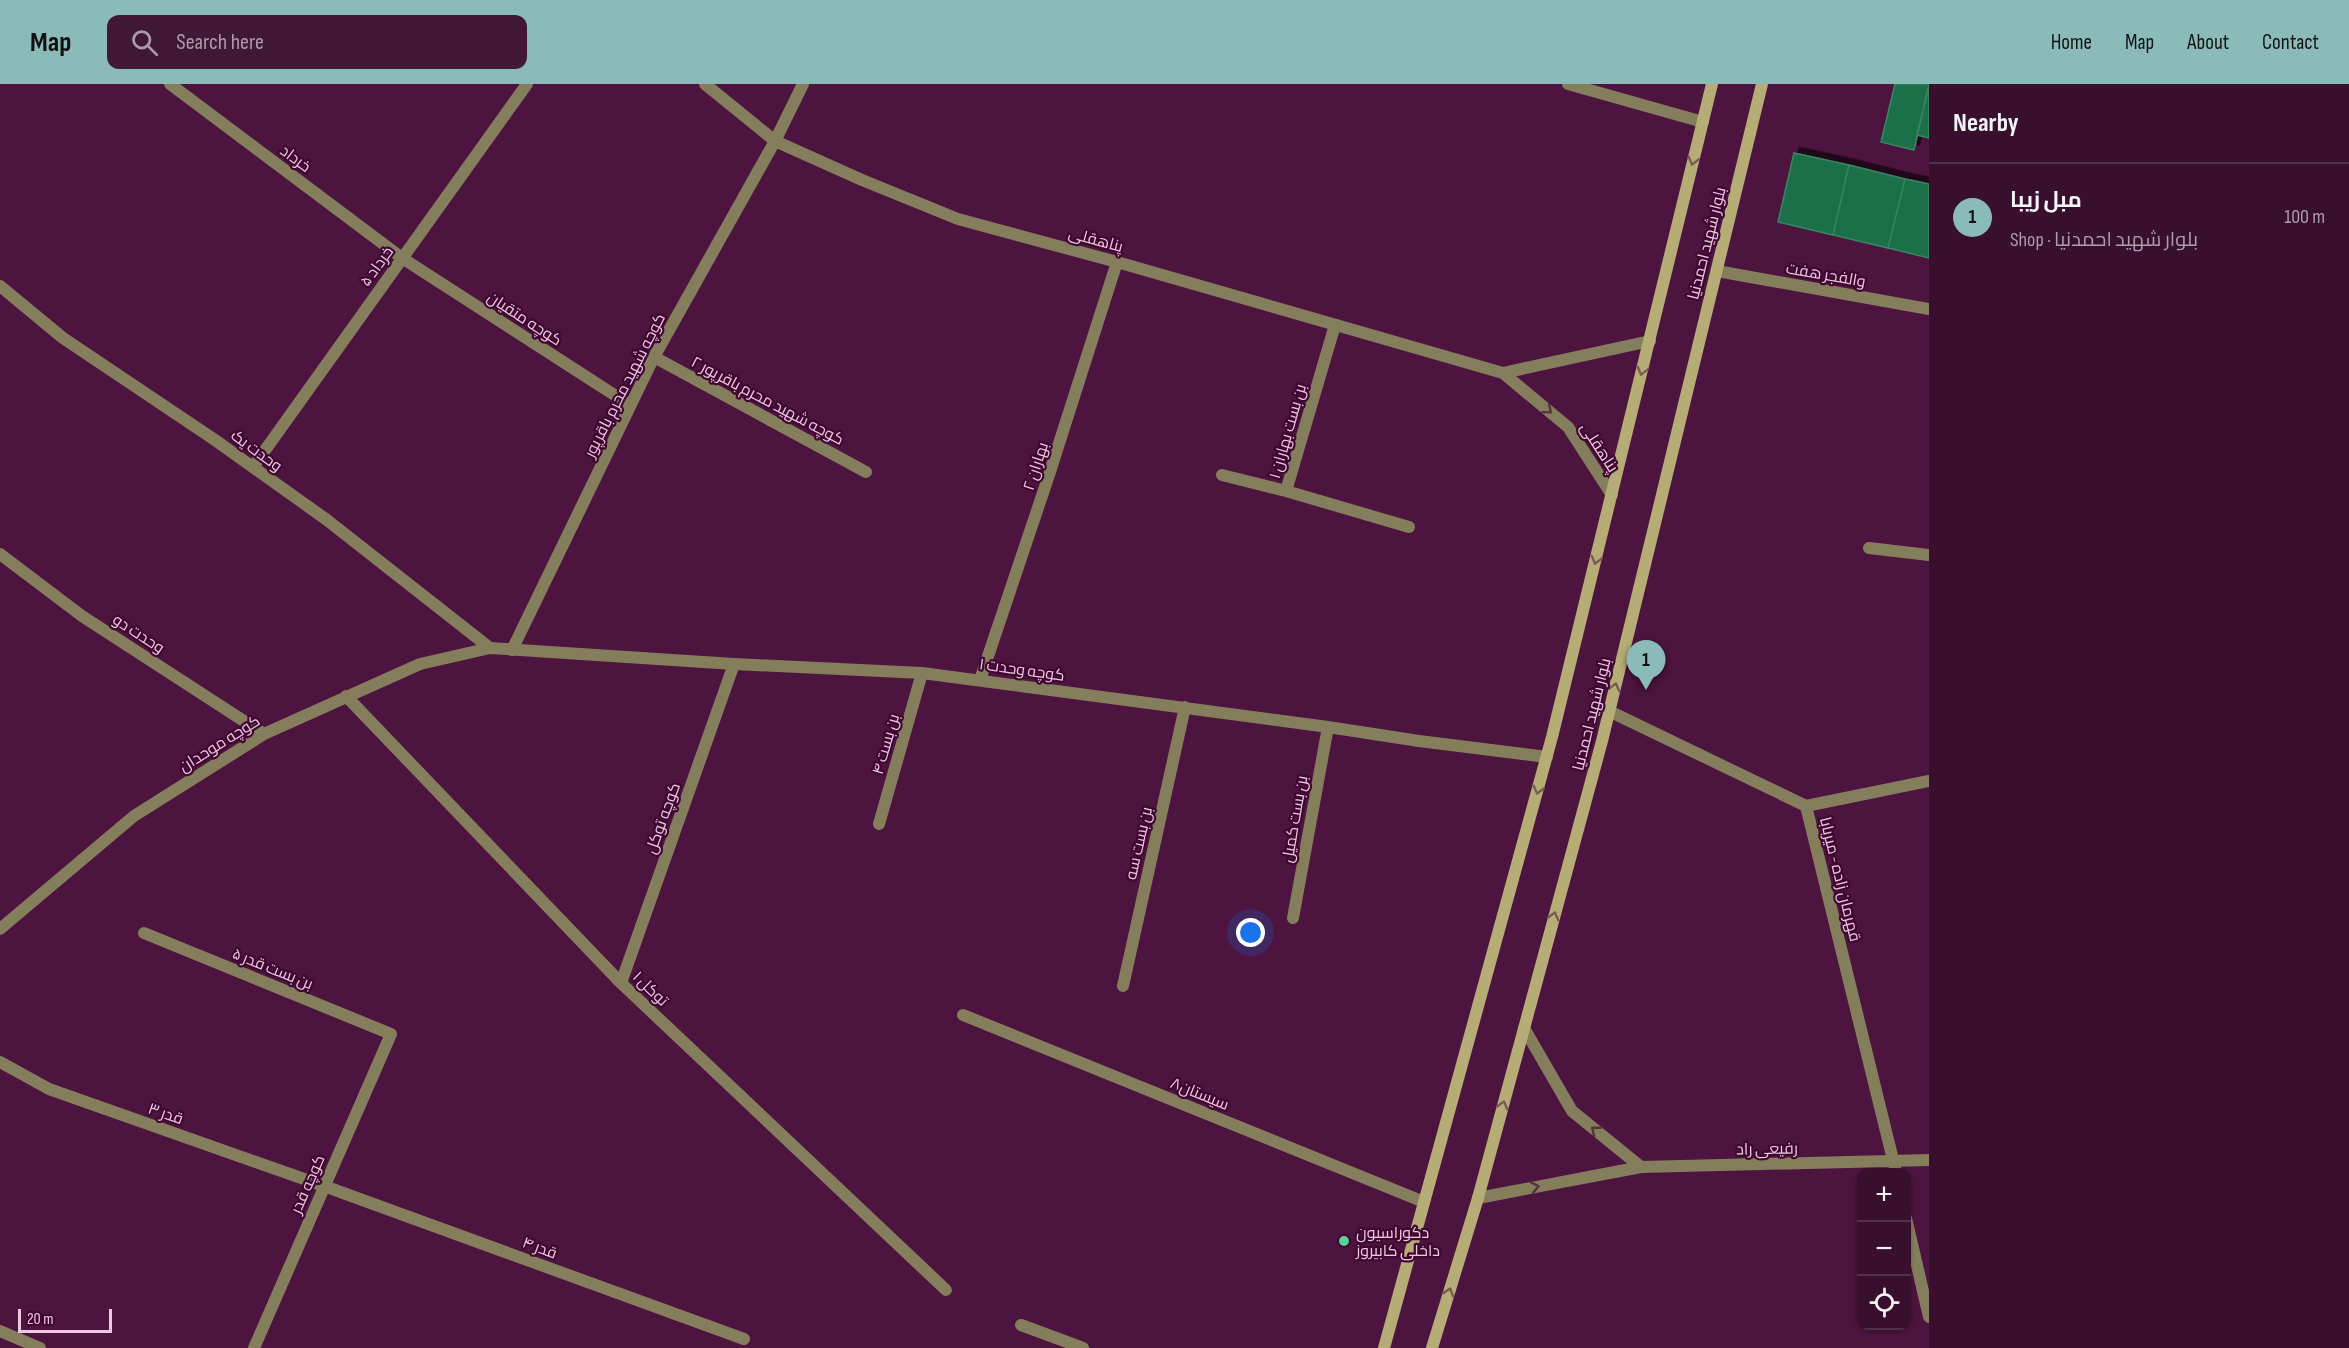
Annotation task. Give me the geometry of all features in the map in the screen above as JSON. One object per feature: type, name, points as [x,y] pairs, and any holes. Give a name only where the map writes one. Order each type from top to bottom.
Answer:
[{"type":"main road","name":"بلوار شهید احمدنیا","points":[[1384,1348],[1547,757],[1712,84]]},
{"type":"main road","name":"بلوار شهید احمدنیا","points":[[1432,1348],[1478,1198],[1609,711],[1762,84]]},
{"type":"street","name":"خرداد","points":[[170,84],[402,258]]},
{"type":"street","name":"خرداد ۵","points":[[253,467],[527,84]]},
{"type":"street","name":"پناهقلی","points":[[705,84],[775,141],[958,219],[1118,262],[1503,372],[1568,427],[1612,495]]},
{"type":"street","name":"کوچه شهید محرم باقرپور","points":[[512,650],[654,357],[775,141],[803,84]]},
{"type":"street","points":[[1568,84],[1703,122]]},
{"type":"street","name":"کوچه متقیان","points":[[402,258],[630,405]]},
{"type":"street","name":"بهاران ۲","points":[[980,680],[1118,262]]},
{"type":"street","name":"والفجر هفت","points":[[1717,271],[1929,309]]},
{"type":"street","name":"وحدت یک","points":[[0,286],[63,338],[327,520],[490,648]]},
{"type":"street","name":"بن بست بهاران ۱","points":[[1335,325],[1287,491],[1409,527]]},
{"type":"street","name":"پناهقلی","points":[[1503,372],[1650,341]]},
{"type":"street","name":"کوچه شهید محرم باقرپور ۲","points":[[654,357],[866,472]]},
{"type":"street","points":[[1222,475],[1287,491]]},
{"type":"street","points":[[1869,548],[1929,555]]},
{"type":"street","name":"وحدت دو","points":[[0,554],[82,616],[264,734]]},
{"type":"street","name":"کوچه وحدت ۱","points":[[490,648],[734,664],[922,673],[1547,757]]},
{"type":"street","name":"کوچه موحدان","points":[[0,929],[134,816],[264,734],[420,664],[490,648]]},
{"type":"street","name":"کوچه توکل","points":[[621,983],[734,664]]},
{"type":"street","name":"بن بست ۴","points":[[879,824],[922,673]]},
{"type":"street","name":"توکل ۱","points":[[346,696],[621,983],[946,1290]]},
{"type":"street","name":"بن بست سه","points":[[1123,986],[1185,707]]},
{"type":"street","name":"قهرمان زاده - میربابا","points":[[1609,711],[1806,806],[1895,1168]]},
{"type":"street","name":"بن بست کمیل","points":[[1293,918],[1328,727]]},
{"type":"street","points":[[1806,806],[1929,781]]},
{"type":"street","name":"بن بست قدر ۵","points":[[144,933],[390,1034]]},
{"type":"street","name":"سیستان۸","points":[[963,1015],[1424,1202]]},
{"type":"street","points":[[1524,1028],[1572,1111],[1641,1167]]},
{"type":"street","name":"کوچه قدر","points":[[254,1348],[390,1034]]},
{"type":"street","name":"قدر ۳","points":[[0,1062],[49,1089],[324,1186]]},
{"type":"street","name":"رفیعی راد","points":[[1478,1198],[1641,1167],[1895,1168],[1929,1160]]},
{"type":"street","name":"قدر ۴","points":[[324,1186],[744,1339]]},
{"type":"street","points":[[1907,1222],[1929,1317]]},
{"type":"street","points":[[1021,1325],[1083,1348]]},
{"type":"street","points":[[0,1331],[40,1348]]},
{"type":"building","points":[[1895,84],[1929,84],[1914,150],[1881,142]]},
{"type":"building","points":[[1929,86],[1929,138],[1917,135]]},
{"type":"building","points":[[1794,153],[1849,165],[1833,235],[1778,222]]},
{"type":"building","points":[[1849,165],[1905,179],[1888,248],[1833,235]]},
{"type":"building","points":[[1905,179],[1929,184],[1929,258],[1888,248]]},
{"type":"place","name":"مبل زیبا","points":[[1646,690]]},
{"type":"place","name":"دکوراسیون داخلی کابیروز","points":[[1344,1241]]}]
